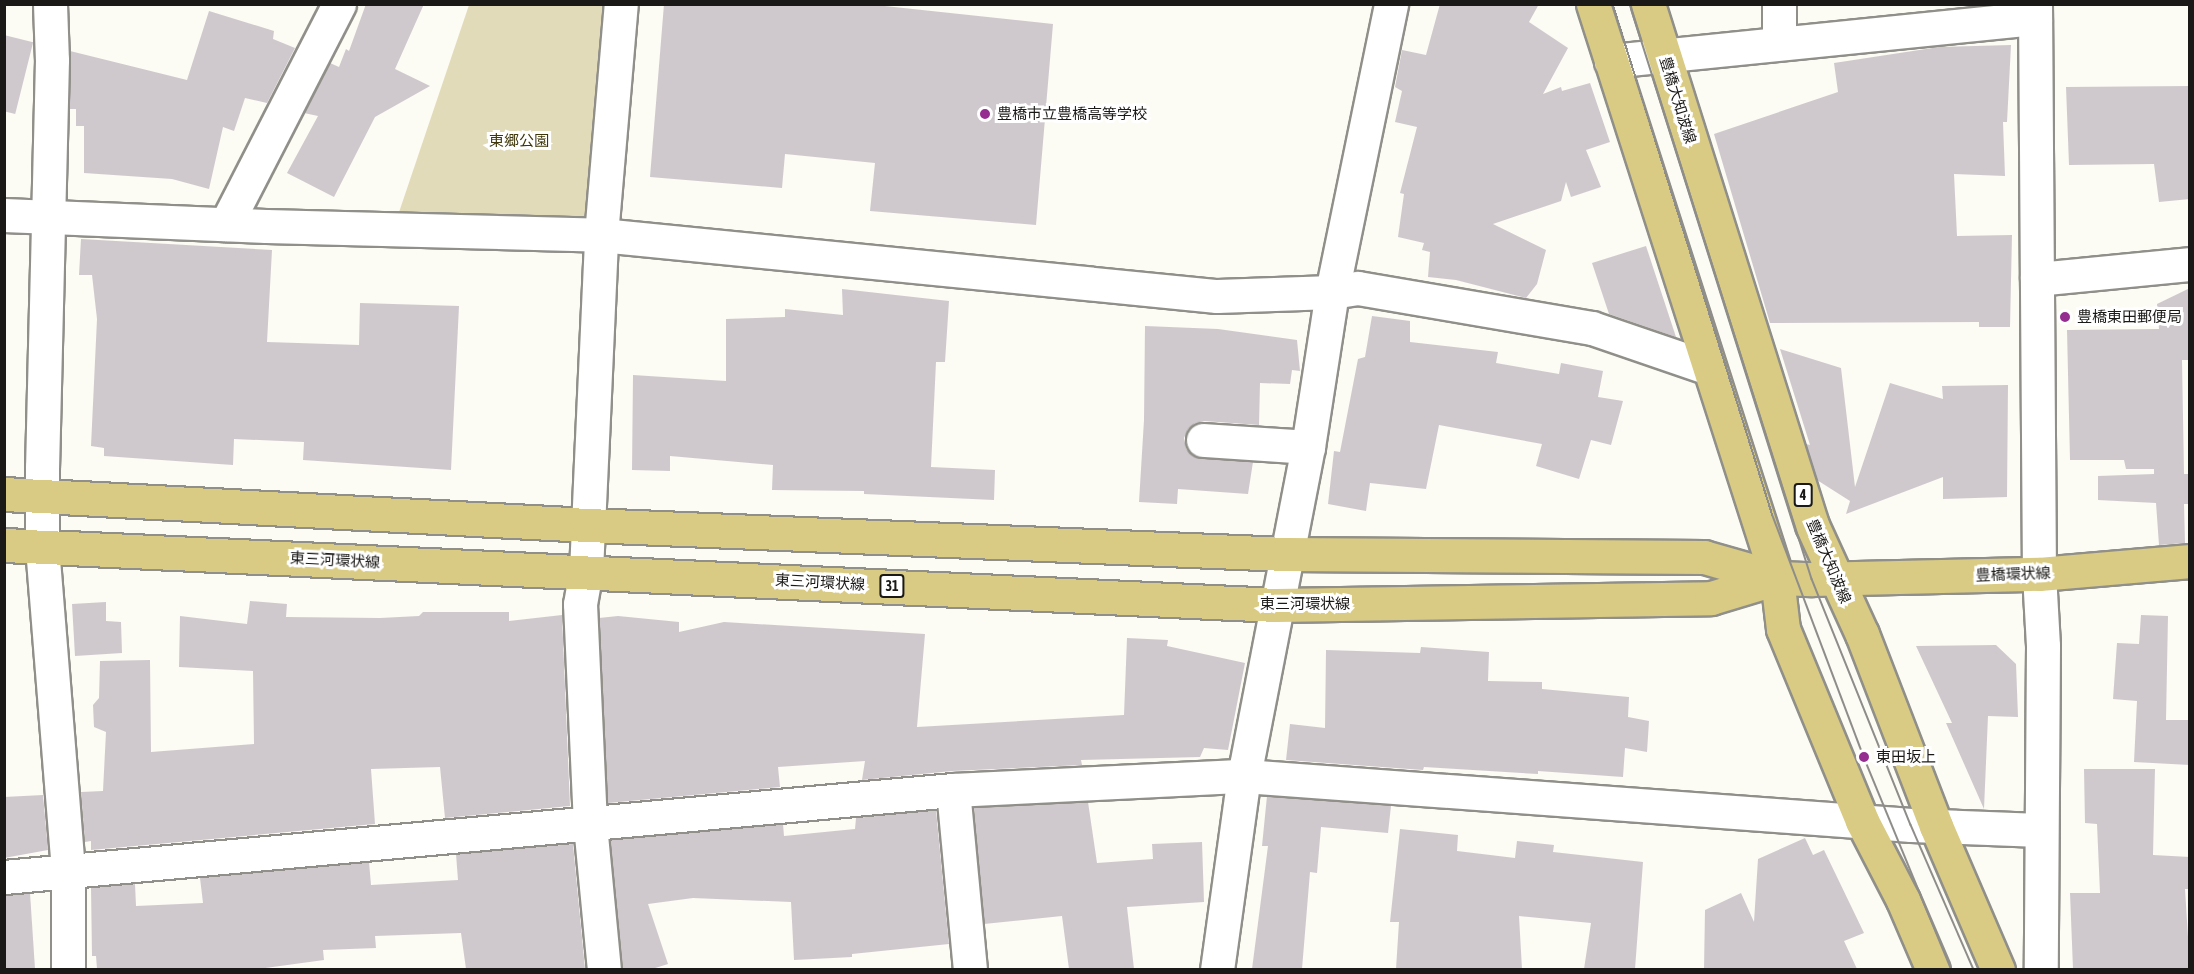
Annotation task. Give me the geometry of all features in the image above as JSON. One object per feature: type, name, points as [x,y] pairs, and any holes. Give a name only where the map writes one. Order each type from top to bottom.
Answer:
[{"type":"main road","points":[[1593,4],[1776,578],[1783,628],[1862,821],[1903,900],[1933,969]]},
{"type":"main road","name":"豊橋大知波線","points":[[1648,4],[1812,525],[1862,634],[1936,826],[1998,969]]},
{"type":"main road","name":"東三河環状線","points":[[4,494],[588,525],[1286,554],[1704,557],[1776,578],[1835,578]]},
{"type":"main road","name":"東三河環状線","points":[[4,545],[1276,605],[1711,598],[1776,578]]},
{"type":"main road","name":"豊橋環状線","points":[[1835,578],[2039,574],[2190,561]]},
{"type":"street","points":[[50,4],[52,60],[42,547],[68,869],[68,969]]},
{"type":"street","points":[[226,224],[339,4]]},
{"type":"street","points":[[604,969],[591,824],[580,604],[586,571],[601,235],[621,4]]},
{"type":"street","points":[[1217,969],[1244,776],[1308,447],[1332,292],[1391,4]]},
{"type":"street","points":[[1779,4],[1779,42]]},
{"type":"street","points":[[1611,61],[2035,11],[2039,574],[2043,646],[2040,830],[2041,969]]},
{"type":"street","points":[[4,215],[601,235],[1217,296],[1332,292],[1358,288],[1592,328],[1708,368]]},
{"type":"street","points":[[2037,279],[2190,264]]},
{"type":"street","points":[[1203,440],[1308,447]]},
{"type":"street","points":[[4,877],[68,869],[193,861],[953,790],[1244,776],[1862,821],[2040,830]]},
{"type":"street","points":[[953,790],[970,969]]},
{"type":"green space","name":"東郷公園","points":[[469,5],[621,5],[601,235],[393,230]]},
{"type":"building","points":[[366,4],[424,4],[395,69],[430,86],[375,117],[334,197],[287,173],[318,116],[304,113],[330,63],[339,67],[346,49],[349,51]]},
{"type":"building","points":[[664,4],[866,4],[1053,24],[1036,225],[870,211],[875,163],[785,154],[782,188],[650,177]]},
{"type":"building","points":[[1440,4],[1539,4],[1529,22],[1568,48],[1543,94],[1561,87],[1562,91],[1590,83],[1610,142],[1586,150],[1601,187],[1571,197],[1566,182],[1561,201],[1493,224],[1546,250],[1537,284],[1526,298],[1456,280],[1428,277],[1430,252],[1422,250],[1424,243],[1398,237],[1404,194],[1400,193],[1417,127],[1395,122],[1402,91],[1395,87],[1402,50],[1426,55]]},
{"type":"building","points":[[209,11],[274,31],[273,39],[295,48],[267,103],[245,98],[234,131],[223,127],[209,189],[172,179],[84,173],[84,126],[76,126],[76,109],[70,109],[70,51],[187,80]]},
{"type":"building","points":[[4,35],[33,42],[15,114],[4,111]]},
{"type":"building","points":[[2011,45],[2007,122],[2003,122],[2005,176],[1954,174],[1957,236],[2012,235],[2010,327],[1979,327],[1979,322],[1770,323],[1714,134],[1838,92],[1834,63],[1939,47]]},
{"type":"building","points":[[2190,86],[2190,199],[2159,202],[2154,164],[2069,165],[2066,87]]},
{"type":"building","points":[[81,239],[272,250],[267,342],[359,345],[360,303],[459,306],[451,470],[303,460],[304,442],[234,439],[233,465],[104,456],[104,448],[91,446],[97,319],[92,275],[79,275]]},
{"type":"building","points":[[1646,246],[1676,337],[1609,314],[1592,263]]},
{"type":"building","points":[[2190,288],[2190,360],[2182,360],[2184,474],[2189,474],[2189,504],[2184,504],[2185,543],[2159,545],[2156,503],[2098,500],[2098,476],[2154,474],[2154,469],[2126,469],[2124,460],[2070,460],[2067,330],[2159,329],[2157,304]]},
{"type":"building","points":[[842,289],[949,301],[945,362],[936,362],[931,467],[995,470],[994,500],[864,494],[864,491],[772,490],[773,465],[670,456],[670,471],[632,470],[633,375],[726,381],[726,319],[785,317],[785,309],[843,315]]},
{"type":"building","points":[[1372,316],[1410,321],[1410,342],[1498,352],[1496,363],[1559,374],[1561,363],[1603,371],[1598,397],[1623,401],[1611,445],[1591,440],[1579,479],[1536,466],[1542,444],[1439,425],[1426,489],[1370,483],[1366,511],[1328,504],[1334,451],[1340,452],[1358,359],[1365,357]]},
{"type":"building","points":[[1145,326],[1218,329],[1297,340],[1300,371],[1292,370],[1290,384],[1260,383],[1259,425],[1204,421],[1195,423],[1188,429],[1184,438],[1186,449],[1193,456],[1253,462],[1248,494],[1178,489],[1177,504],[1139,502],[1144,420]]},
{"type":"building","points":[[1780,349],[1841,368],[1855,487],[1890,383],[1943,399],[1942,386],[2008,385],[2007,497],[1943,499],[1943,477],[1846,514],[1850,501],[1817,480],[1806,444],[1810,445]]},
{"type":"building","points":[[250,601],[287,604],[286,617],[380,618],[419,616],[423,612],[509,612],[509,621],[562,615],[570,806],[445,818],[440,767],[371,769],[375,824],[91,850],[91,841],[85,842],[81,792],[103,791],[106,732],[94,727],[93,705],[99,698],[100,661],[150,660],[151,752],[254,744],[253,671],[179,667],[180,616],[247,624]]},
{"type":"building","points":[[106,602],[106,621],[121,622],[122,653],[75,656],[72,604]]},
{"type":"building","points":[[2141,615],[2168,616],[2166,720],[2190,720],[2190,765],[2134,762],[2137,701],[2113,699],[2117,643],[2139,644]]},
{"type":"building","points":[[618,616],[679,622],[679,632],[724,622],[925,634],[917,727],[1124,715],[1127,638],[1168,640],[1167,646],[1245,663],[1228,750],[1204,748],[1200,757],[1081,760],[1082,765],[952,771],[862,780],[865,761],[778,767],[780,787],[608,803],[599,618]]},
{"type":"building","points":[[1996,645],[2016,664],[2018,717],[1988,716],[1984,809],[1946,723],[1952,723],[1916,646]]},
{"type":"building","points":[[1421,647],[1489,652],[1488,681],[1542,682],[1542,689],[1629,697],[1628,717],[1649,721],[1647,752],[1625,748],[1623,777],[1424,767],[1423,770],[1286,760],[1290,724],[1325,728],[1326,650],[1420,653]]},
{"type":"building","points":[[2084,769],[2155,769],[2153,855],[2190,857],[2190,889],[2185,889],[2190,969],[2073,969],[2070,893],[2100,893],[2097,824],[2085,823]]},
{"type":"building","points":[[43,795],[48,850],[4,858],[4,797]]},
{"type":"building","points":[[1267,796],[1391,806],[1388,833],[1321,827],[1317,873],[1310,872],[1302,969],[1252,969],[1268,846],[1262,846]]},
{"type":"building","points":[[1088,802],[1097,863],[1153,859],[1152,844],[1202,842],[1204,902],[1127,907],[1134,969],[1069,969],[1062,916],[984,924],[974,808]]},
{"type":"building","points":[[936,810],[949,944],[852,954],[852,957],[794,960],[791,902],[693,898],[648,904],[668,964],[652,969],[623,969],[610,840],[783,824],[784,836],[855,829],[856,818]]},
{"type":"building","points":[[1400,829],[1458,835],[1457,851],[1515,858],[1517,841],[1554,845],[1553,852],[1643,862],[1635,969],[1584,969],[1591,923],[1519,916],[1522,969],[1396,969],[1399,922],[1390,922]]},
{"type":"building","points":[[1805,838],[1813,855],[1824,850],[1864,933],[1844,941],[1857,969],[1704,969],[1705,910],[1741,893],[1754,922],[1758,859]]},
{"type":"building","points":[[573,844],[585,969],[466,969],[461,933],[375,936],[376,948],[323,950],[324,960],[258,969],[97,969],[96,956],[92,956],[91,888],[135,884],[136,906],[203,903],[200,878],[369,862],[371,885],[458,880],[456,854]]},
{"type":"building","points":[[30,893],[35,969],[4,969],[4,896]]},
{"type":"tram line","points":[[1613,4],[1773,516],[1864,757],[1952,970]]},
{"type":"tram line","points":[[1630,4],[1812,579],[1911,825],[1974,970]]},
{"type":"place","name":"豊橋市立豊橋高等学校","points":[[985,114]]},
{"type":"place","name":"豊橋東田郵便局","points":[[2065,317]]},
{"type":"place","name":"東田坂上","points":[[1864,757]]}]
